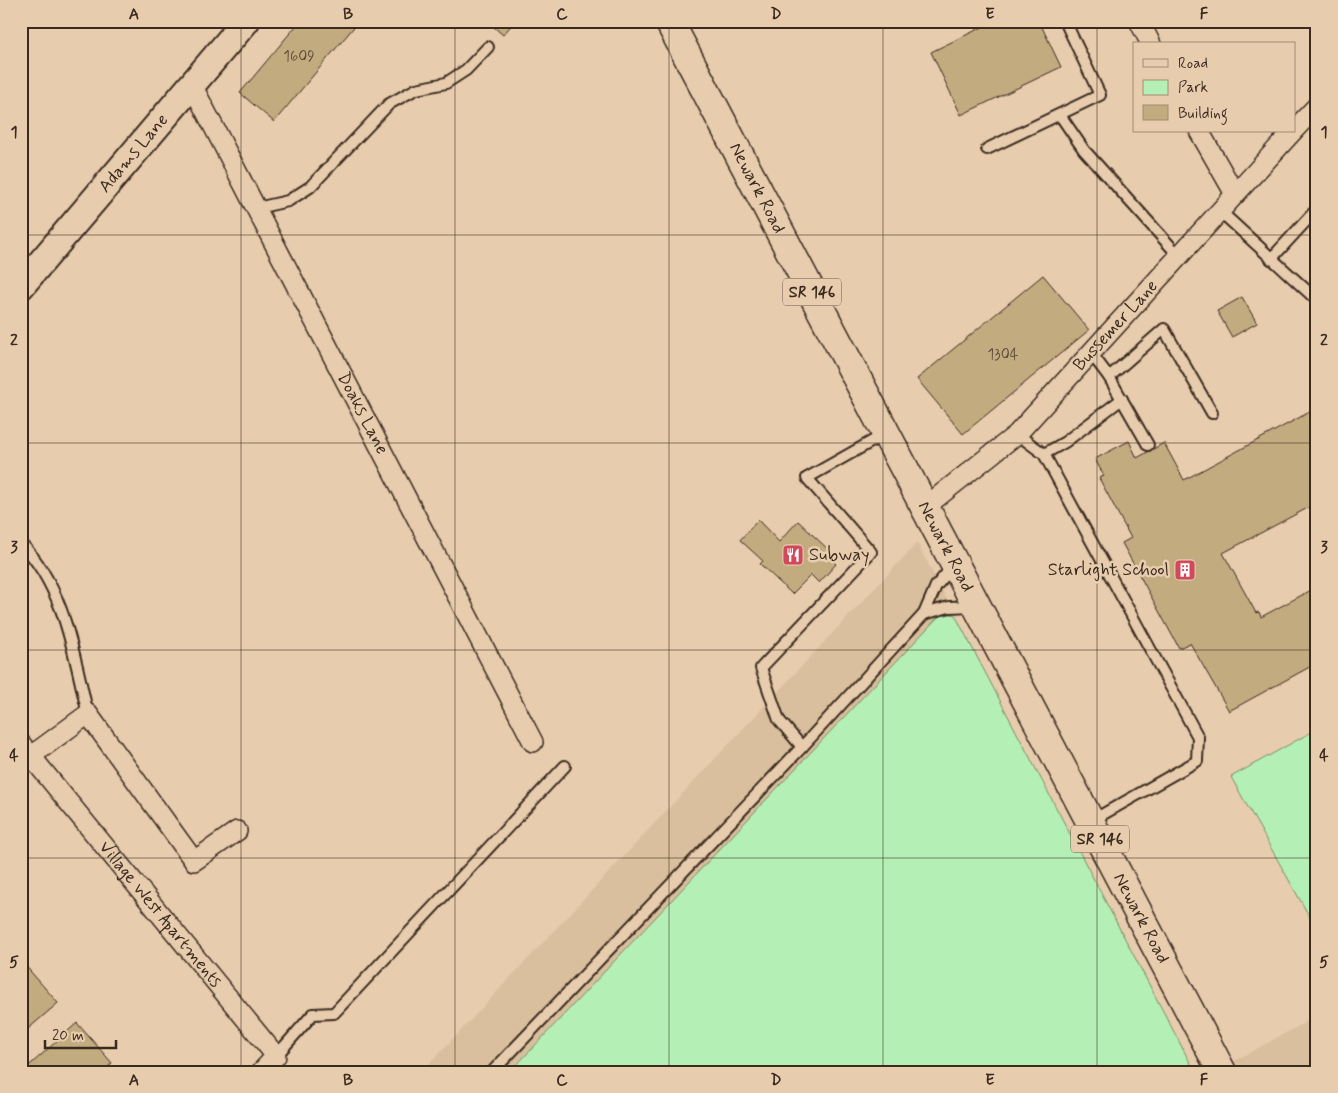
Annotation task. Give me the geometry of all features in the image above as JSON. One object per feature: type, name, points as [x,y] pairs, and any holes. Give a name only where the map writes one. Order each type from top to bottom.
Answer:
[{"type":"main road","name":"Newark Road","points":[[669,21],[1222,1072]]},
{"type":"street","name":"Adams Lane","points":[[21,286],[246,21]]},
{"type":"street","points":[[1139,21],[1150,42]]},
{"type":"street","name":"Doaks Lane","points":[[192,85],[533,742]]},
{"type":"street","name":"Bussemer Lane","points":[[1296,129],[1317,106]]},
{"type":"street","points":[[1201,132],[1235,194]]},
{"type":"street","name":"Bussemer Lane","points":[[925,507],[1016,434],[1293,132]]},
{"type":"street","points":[[88,714],[194,861],[237,830]]},
{"type":"street","name":"Village West Apartments","points":[[88,714],[26,750],[276,1056]]},
{"type":"street","points":[[261,1072],[276,1056]]},
{"type":"lane","points":[[987,149],[1100,95],[1065,21]]},
{"type":"lane","points":[[257,208],[288,202],[310,187],[389,104],[416,89],[446,83],[466,70],[488,47]]},
{"type":"lane","points":[[1060,115],[1084,150],[1179,256]]},
{"type":"lane","points":[[1271,259],[1317,209]]},
{"type":"lane","points":[[1220,211],[1317,300]]},
{"type":"lane","points":[[1109,377],[1164,329],[1212,413]]},
{"type":"lane","points":[[1091,353],[1109,377],[1148,446]]},
{"type":"lane","points":[[1044,454],[1065,442],[1122,399]]},
{"type":"lane","points":[[802,747],[779,720],[761,668],[871,552],[807,478],[886,433]]},
{"type":"lane","points":[[1016,434],[1044,454],[1198,737],[1197,761],[1091,822]]},
{"type":"lane","points":[[21,543],[37,560],[56,594],[68,627],[88,714]]},
{"type":"lane","points":[[492,1072],[802,747],[924,614],[936,586],[955,563]]},
{"type":"lane","points":[[924,614],[949,607],[978,606]]},
{"type":"lane","points":[[276,1056],[312,1014],[334,1013],[565,766]]},
{"type":"shaded area","points":[[917,543],[1195,1072],[422,1072]]},
{"type":"shaded area","points":[[1317,1016],[1317,1072],[1214,1072]]},
{"type":"green space","points":[[955,615],[1195,1072],[510,1072],[939,616]]},
{"type":"green space","points":[[1317,729],[1317,930],[1231,777]]},
{"type":"building","points":[[300,21],[359,21],[274,122],[240,93]]},
{"type":"building","points":[[487,21],[515,21],[503,35]]},
{"type":"building","points":[[995,21],[1039,21],[1061,67],[961,115],[931,52]]},
{"type":"building","points":[[1043,275],[1089,330],[963,434],[917,379]]},
{"type":"building","points":[[1242,297],[1257,323],[1232,337],[1217,311]]},
{"type":"building","name":"Starlight School","points":[[1317,408],[1317,503],[1223,553],[1256,613],[1259,612],[1261,617],[1317,587],[1317,663],[1229,711],[1190,643],[1179,648],[1122,543],[1131,538],[1099,478],[1104,476],[1095,459],[1129,441],[1137,458],[1164,443],[1184,480]]},
{"type":"building","name":"Subway","points":[[758,520],[779,542],[798,521],[832,553],[829,557],[836,564],[819,583],[811,575],[792,594],[760,564],[763,561],[740,540]]},
{"type":"building","points":[[23,963],[58,1003],[21,1035],[21,965]]},
{"type":"building","points":[[77,1023],[112,1063],[102,1072],[22,1072]]},
{"type":"place","name":"Subway","points":[[793,555]]},
{"type":"place","name":"Starlight School","points":[[1185,570]]}]
